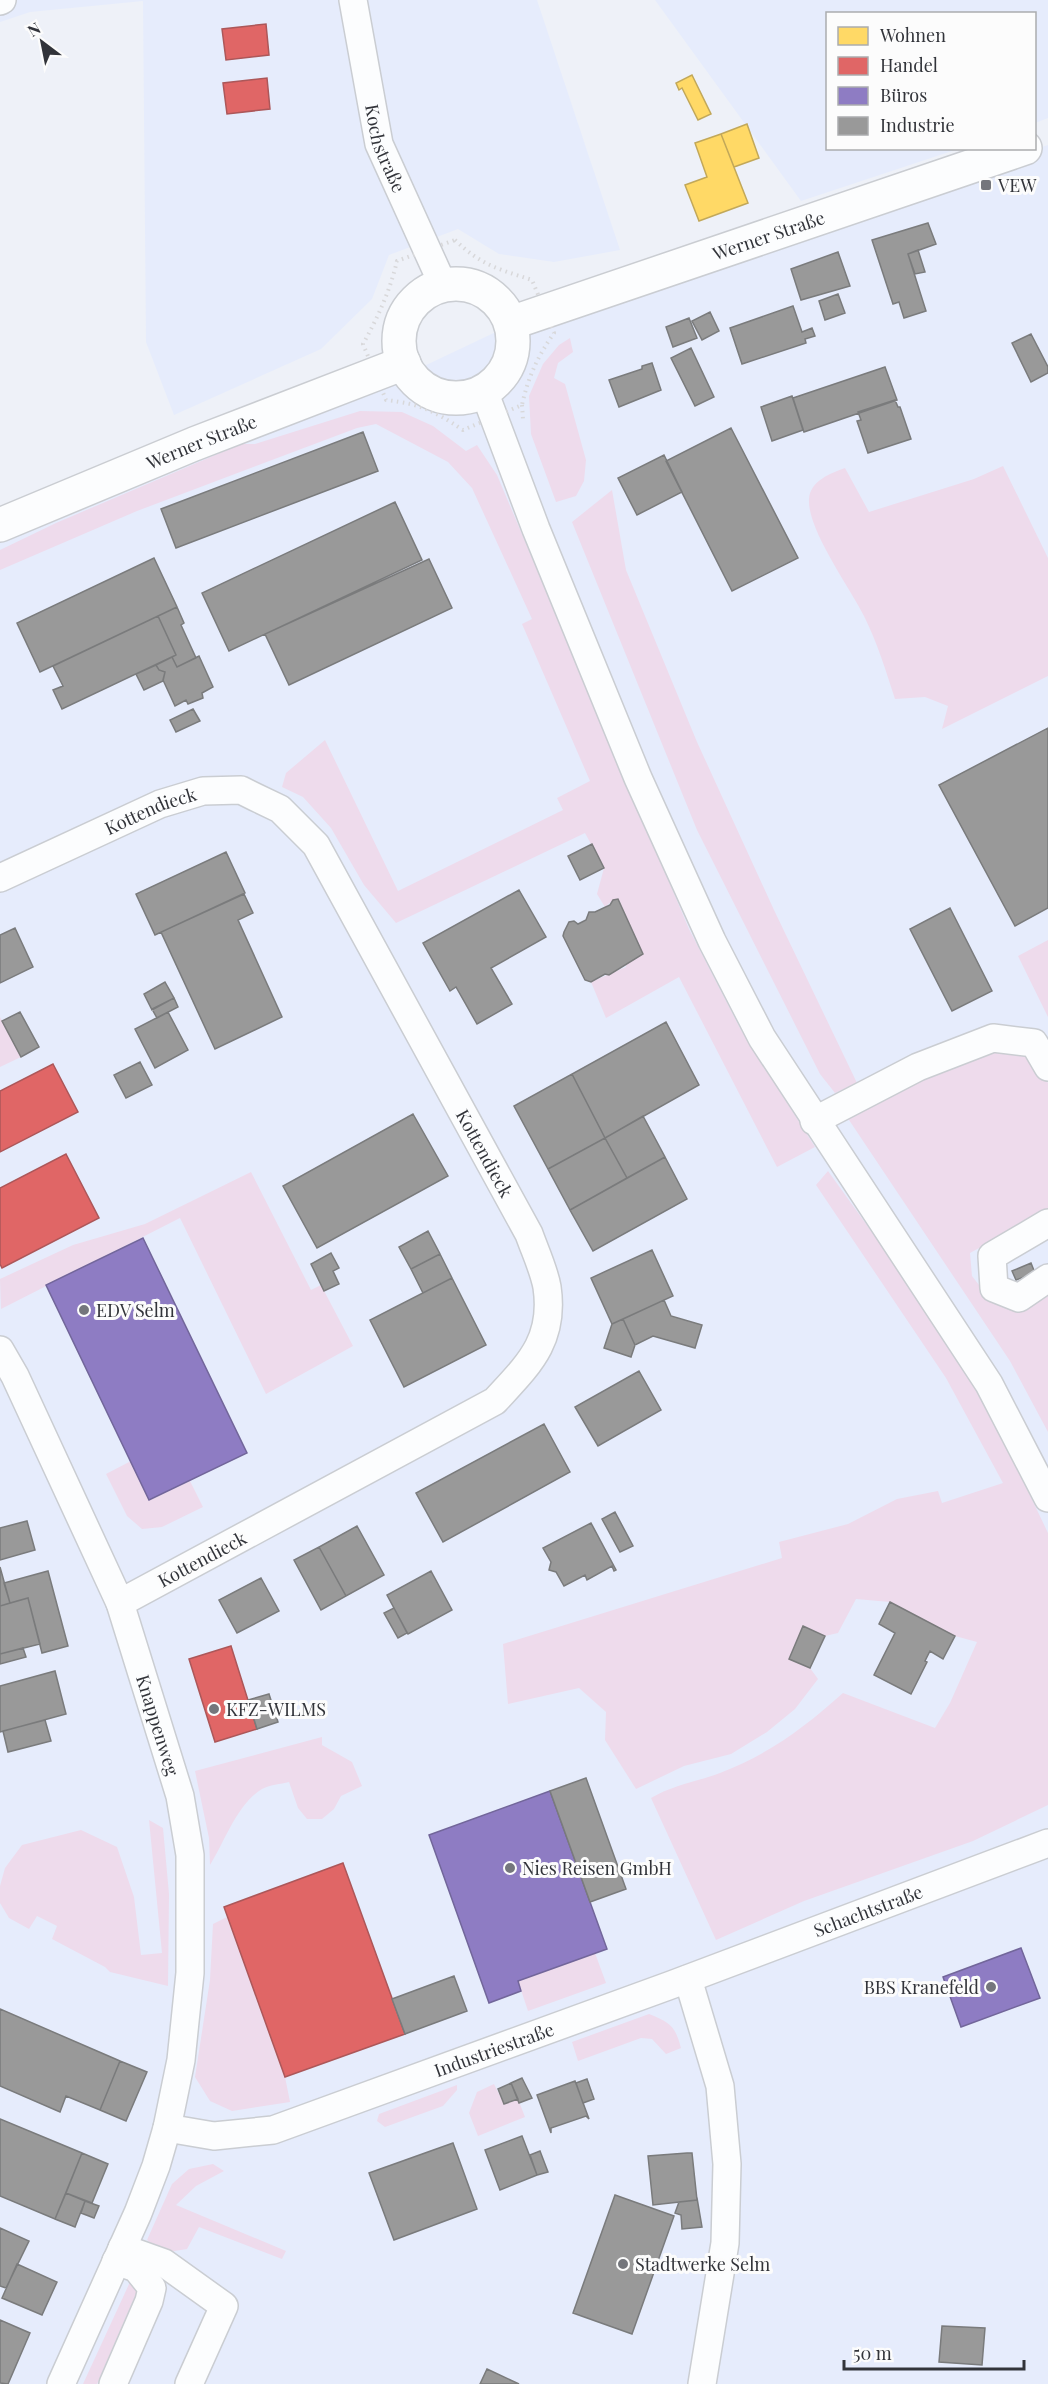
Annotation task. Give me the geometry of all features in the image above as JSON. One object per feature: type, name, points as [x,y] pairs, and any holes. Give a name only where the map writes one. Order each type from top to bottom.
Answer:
[{"type":"main road","name":"Werner Straße","points":[[511,323],[1019,150]]},
{"type":"main road","points":[[460,284],[484,291],[503,308],[511,323],[512,354],[506,369],[496,381],[489,404],[470,396],[454,398],[440,395],[390,368],[400,351],[400,333],[405,317],[414,303],[427,292],[443,285],[460,284]]},
{"type":"main road","name":"Werner Straße","points":[[0,525],[195,444],[390,368]]},
{"type":"street","name":"Kochstraße","points":[[353,0],[379,144],[443,285]]},
{"type":"street","points":[[489,404],[536,529],[638,778],[707,930],[762,1038],[814,1121],[989,1384],[1048,1498]]},
{"type":"street","name":"Kottendieck","points":[[0,878],[160,804],[203,791],[241,790],[280,809],[316,844],[529,1234],[547,1287],[547,1329],[529,1365],[495,1401],[120,1603]]},
{"type":"street","points":[[814,1121],[918,1067],[993,1038],[1034,1043],[1048,1067]]},
{"type":"street","points":[[1048,1223],[992,1256],[994,1288],[1019,1298],[1048,1278]]},
{"type":"street","name":"Knappenweg","points":[[0,1350],[15,1376],[120,1603],[180,1796],[190,1855],[190,1973],[181,2060],[167,2128]]},
{"type":"street","name":"Schachtstraße","points":[[688,1979],[1048,1843]]},
{"type":"street","points":[[688,1979],[720,2086],[727,2164],[725,2243],[702,2384]]},
{"type":"street","name":"Industriestraße","points":[[167,2128],[214,2136],[273,2130],[688,1979]]},
{"type":"street","points":[[61,2384],[156,2166],[167,2128]]},
{"type":"street","points":[[119,2254],[164,2263],[224,2306],[189,2384]]},
{"type":"street","points":[[113,2384],[149,2301],[152,2288],[136,2268],[119,2254]]},
{"type":"path","points":[[522,405],[489,404],[463,430],[437,413],[414,403],[386,400],[390,368],[363,344],[392,285],[397,261],[455,240],[474,257],[499,269],[532,280],[554,333],[540,354],[528,380],[522,405],[523,427]]},
{"type":"shaded area","points":[[0,0],[537,0],[620,250],[554,262],[499,254],[458,229],[389,255],[372,299],[321,349],[174,415],[146,342],[143,1],[30,12],[0,22]]},
{"type":"shaded area","points":[[655,0],[1048,0],[1048,118],[1036,123],[1036,12],[826,12],[826,150],[955,150],[801,201]]},
{"type":"shaded area","points":[[1048,145],[1048,2384],[0,2384],[0,542],[150,472],[401,377],[519,321],[615,286]]},
{"type":"shaded area","points":[[570,338],[573,352],[558,363],[554,378],[565,384],[586,460],[584,481],[576,496],[556,502],[531,434],[529,396],[543,364],[559,345]]},
{"type":"shaded area","points":[[360,411],[402,412],[433,426],[466,451],[477,445],[497,475],[689,929],[741,1030],[815,1147],[777,1167],[679,977],[606,1018],[591,982],[626,967],[626,963],[643,954],[621,908],[620,901],[613,900],[605,907],[597,894],[604,868],[585,833],[396,923],[364,885],[331,828],[303,797],[282,787],[286,773],[325,740],[398,891],[563,810],[557,798],[590,781],[522,624],[532,619],[472,488],[448,462],[376,424],[357,428],[137,511],[0,570],[0,550],[56,523],[241,444],[255,444]]},
{"type":"shaded area","points":[[1003,466],[1048,558],[1048,676],[942,729],[948,706],[925,697],[895,699],[869,626],[830,558],[815,526],[810,511],[810,493],[822,479],[845,468],[869,512],[974,479]]},
{"type":"shaded area","points":[[612,490],[626,570],[697,742],[857,1083],[835,1093],[820,1074],[697,830],[572,522]]},
{"type":"shaded area","points":[[1048,940],[1048,1017],[1018,956]]},
{"type":"shaded area","points":[[0,1017],[21,1057],[0,1067]]},
{"type":"shaded area","points":[[997,1047],[1036,1058],[1048,1083],[1048,1216],[999,1237],[970,1253],[972,1276],[989,1298],[1048,1289],[1048,1432],[1010,1361],[845,1114]]},
{"type":"shaded area","points":[[828,1171],[925,1306],[994,1420],[1048,1533],[1048,1805],[973,1841],[804,1901],[716,1940],[651,1798],[738,1766],[770,1749],[800,1729],[843,1693],[935,1728],[950,1703],[977,1642],[955,1636],[890,1602],[856,1599],[838,1633],[825,1636],[803,1626],[789,1658],[810,1668],[818,1679],[795,1709],[767,1732],[731,1754],[684,1766],[636,1789],[605,1740],[606,1712],[579,1688],[508,1704],[503,1644],[782,1558],[779,1542],[848,1524],[897,1499],[938,1491],[942,1503],[1003,1483],[946,1378],[816,1185]]},
{"type":"shaded area","points":[[251,1172],[311,1290],[321,1285],[353,1346],[266,1394],[180,1218],[1,1309],[0,1279],[73,1245],[145,1224]]},
{"type":"shaded area","points":[[131,1461],[150,1500],[190,1481],[203,1507],[162,1527],[142,1529],[127,1516],[106,1474]]},
{"type":"shaded area","points":[[322,1737],[322,1745],[352,1762],[362,1786],[341,1796],[334,1809],[322,1819],[307,1819],[298,1808],[289,1782],[262,1789],[245,1804],[210,1865],[209,1838],[195,1771]]},
{"type":"shaded area","points":[[149,1820],[163,1828],[169,1894],[168,1986],[110,1972],[105,1967],[52,1939],[57,1926],[37,1916],[29,1929],[9,1918],[0,1903],[0,1886],[5,1868],[22,1845],[81,1830],[117,1847],[134,1897],[141,1955],[162,1953]]},
{"type":"shaded area","points":[[227,1917],[285,2077],[290,2102],[232,2111],[210,2101],[195,2077],[210,1980],[213,1924]]},
{"type":"shaded area","points":[[595,1953],[606,1983],[528,2011],[518,1981]]},
{"type":"shaded area","points":[[649,2014],[671,2026],[681,2048],[666,2054],[652,2039],[641,2038],[578,2061],[572,2042]]},
{"type":"shaded area","points":[[494,2084],[504,2104],[518,2099],[525,2117],[478,2136],[469,2113],[477,2092]]},
{"type":"shaded area","points":[[457,2085],[457,2090],[443,2106],[385,2127],[377,2121],[379,2114]]},
{"type":"shaded area","points":[[213,2164],[224,2171],[196,2186],[176,2205],[286,2251],[282,2259],[199,2227],[187,2249],[162,2253],[147,2240],[172,2184],[189,2169]]},
{"type":"shaded area","points":[[130,2282],[139,2287],[97,2384],[83,2384]]},
{"type":"building: Wohnen","points":[[692,75],[711,114],[698,120],[682,88],[679,90],[676,83]]},
{"type":"building: Wohnen","points":[[747,124],[759,158],[734,167],[721,134]]},
{"type":"building: Wohnen","points":[[721,134],[748,203],[699,221],[685,185],[707,177],[695,143]]},
{"type":"building: Handel","points":[[266,24],[269,55],[226,60],[222,29]]},
{"type":"building: Handel","points":[[267,78],[270,109],[227,114],[223,83]]},
{"type":"building: Handel","points":[[53,1064],[78,1112],[0,1152],[0,1091]]},
{"type":"building: Handel","points":[[66,1154],[99,1218],[2,1268],[0,1264],[0,1188]]},
{"type":"building: Handel","points":[[231,1646],[257,1729],[215,1742],[189,1659]]},
{"type":"building: Handel","points":[[343,1863],[405,2034],[285,2077],[224,1907]]},
{"type":"building: Büros","points":[[143,1238],[247,1453],[149,1500],[46,1285]]},
{"type":"building: Büros","name":"Nies Reisen GmbH","points":[[550,1791],[607,1949],[518,1981],[521,1991],[489,2003],[429,1835]]},
{"type":"building: Büros","name":"BBS Kranefeld","points":[[1021,1948],[1040,1998],[961,2027],[943,1977]]},
{"type":"building: Industrie","points":[[928,223],[936,244],[908,254],[926,311],[904,318],[899,302],[893,304],[872,240]]},
{"type":"building: Industrie","points":[[918,250],[925,272],[915,274],[908,254]]},
{"type":"building: Industrie","points":[[838,252],[850,286],[801,300],[791,269]]},
{"type":"building: Industrie","points":[[838,294],[845,313],[825,320],[819,301]]},
{"type":"building: Industrie","points":[[793,306],[802,332],[812,328],[815,336],[805,339],[806,343],[742,364],[730,328]]},
{"type":"building: Industrie","points":[[710,312],[719,331],[702,340],[692,321]]},
{"type":"building: Industrie","points":[[689,318],[697,338],[673,347],[666,327]]},
{"type":"building: Industrie","points":[[1031,334],[1048,367],[1048,373],[1031,382],[1012,343]]},
{"type":"building: Industrie","points":[[691,348],[714,397],[695,406],[671,358]]},
{"type":"building: Industrie","points":[[652,363],[661,390],[619,407],[609,380],[642,369],[642,366]]},
{"type":"building: Industrie","points":[[885,367],[897,400],[804,432],[793,398]]},
{"type":"building: Industrie","points":[[792,396],[803,430],[772,441],[761,407]]},
{"type":"building: Industrie","points":[[895,400],[900,407],[911,439],[868,453],[857,421],[861,420],[858,412]]},
{"type":"building: Industrie","points":[[731,428],[798,558],[732,591],[666,461]]},
{"type":"building: Industrie","points":[[363,432],[378,471],[176,548],[161,509]]},
{"type":"building: Industrie","points":[[664,455],[682,492],[637,515],[618,478]]},
{"type":"building: Industrie","points":[[395,502],[422,560],[229,651],[202,593]]},
{"type":"building: Industrie","points":[[154,558],[177,607],[40,672],[17,623]]},
{"type":"building: Industrie","points":[[429,559],[452,608],[289,685],[265,634]]},
{"type":"building: Industrie","points":[[177,607],[184,623],[181,625],[196,658],[177,667],[172,657],[176,655],[158,616]]},
{"type":"building: Industrie","points":[[158,616],[176,655],[62,709],[53,690],[63,686],[53,666]]},
{"type":"building: Industrie","points":[[199,656],[213,687],[202,693],[203,698],[188,704],[186,700],[175,706],[163,680],[165,672],[159,670],[156,665],[172,657],[177,667]]},
{"type":"building: Industrie","points":[[156,665],[159,670],[165,672],[163,681],[144,690],[136,674]]},
{"type":"building: Industrie","points":[[193,709],[200,721],[176,732],[170,720]]},
{"type":"building: Industrie","points":[[1048,728],[1048,908],[1015,926],[939,785]]},
{"type":"building: Industrie","points":[[592,844],[604,868],[580,880],[568,856]]},
{"type":"building: Industrie","points":[[226,852],[245,893],[155,935],[136,894]]},
{"type":"building: Industrie","points":[[519,890],[546,937],[491,968],[512,1004],[477,1024],[456,987],[450,991],[423,943]]},
{"type":"building: Industrie","points":[[244,894],[253,913],[238,920],[282,1017],[215,1049],[161,932]]},
{"type":"building: Industrie","points":[[618,899],[643,954],[609,975],[605,974],[591,982],[585,980],[563,936],[564,932],[569,922],[574,921],[578,924],[586,920],[589,912],[595,912]]},
{"type":"building: Industrie","points":[[950,908],[992,991],[952,1011],[910,929]]},
{"type":"building: Industrie","points":[[15,928],[33,967],[0,983],[0,935]]},
{"type":"building: Industrie","points":[[165,982],[174,998],[152,1010],[144,994]]},
{"type":"building: Industrie","points":[[174,998],[178,1007],[157,1018],[152,1009]]},
{"type":"building: Industrie","points":[[20,1012],[39,1047],[21,1057],[2,1021]]},
{"type":"building: Industrie","points":[[168,1012],[188,1050],[155,1068],[135,1029]]},
{"type":"building: Industrie","points":[[666,1022],[699,1085],[605,1138],[572,1074]]},
{"type":"building: Industrie","points":[[140,1062],[152,1085],[126,1098],[114,1075]]},
{"type":"building: Industrie","points":[[572,1074],[605,1138],[548,1169],[514,1106]]},
{"type":"building: Industrie","points":[[413,1114],[448,1176],[317,1248],[283,1186]]},
{"type":"building: Industrie","points":[[643,1116],[665,1157],[627,1178],[605,1138]]},
{"type":"building: Industrie","points":[[605,1138],[627,1178],[570,1210],[548,1169]]},
{"type":"building: Industrie","points":[[665,1157],[687,1199],[593,1251],[570,1210]]},
{"type":"building: Industrie","points":[[428,1231],[440,1254],[411,1269],[399,1247]]},
{"type":"building: Industrie","points":[[652,1250],[673,1296],[612,1324],[591,1278]]},
{"type":"building: Industrie","points":[[331,1253],[339,1268],[333,1271],[339,1284],[324,1291],[311,1264]]},
{"type":"building: Industrie","points":[[440,1254],[452,1278],[423,1293],[411,1269]]},
{"type":"building: Industrie","points":[[1031,1263],[1035,1273],[1016,1280],[1012,1271]]},
{"type":"building: Industrie","points":[[452,1278],[486,1345],[404,1387],[370,1320]]},
{"type":"building: Industrie","points":[[664,1300],[671,1316],[702,1325],[695,1348],[653,1336],[635,1345],[623,1319]]},
{"type":"building: Industrie","points":[[623,1319],[635,1345],[631,1357],[604,1348],[612,1324]]},
{"type":"building: Industrie","points":[[639,1371],[661,1410],[598,1446],[575,1407]]},
{"type":"building: Industrie","points":[[544,1424],[570,1472],[443,1542],[416,1493]]},
{"type":"building: Industrie","points":[[615,1512],[633,1546],[620,1552],[602,1519]]},
{"type":"building: Industrie","points":[[27,1521],[35,1550],[0,1560],[0,1528]]},
{"type":"building: Industrie","points":[[591,1523],[616,1570],[614,1571],[612,1566],[587,1580],[585,1575],[564,1586],[556,1572],[549,1570],[551,1562],[543,1548]]},
{"type":"building: Industrie","points":[[357,1526],[384,1575],[346,1596],[319,1547]]},
{"type":"building: Industrie","points":[[319,1547],[346,1596],[321,1610],[294,1560]]},
{"type":"building: Industrie","points":[[0,1567],[10,1603],[0,1606]]},
{"type":"building: Industrie","points":[[48,1571],[68,1646],[42,1653],[28,1598],[10,1603],[4,1583]]},
{"type":"building: Industrie","points":[[431,1571],[452,1610],[408,1634],[387,1595]]},
{"type":"building: Industrie","points":[[261,1578],[279,1611],[237,1633],[219,1600]]},
{"type":"building: Industrie","points":[[28,1598],[40,1644],[0,1654],[0,1606]]},
{"type":"building: Industrie","points":[[890,1602],[955,1636],[943,1659],[930,1651],[911,1694],[874,1675],[895,1633],[879,1624]]},
{"type":"building: Industrie","points":[[394,1608],[407,1633],[398,1638],[384,1613]]},
{"type":"building: Industrie","points":[[803,1626],[825,1636],[810,1668],[789,1659]]},
{"type":"building: Industrie","points":[[23,1648],[26,1657],[0,1664],[0,1654]]},
{"type":"building: Industrie","points":[[55,1671],[66,1714],[0,1732],[0,1686]]},
{"type":"building: Industrie","points":[[269,1694],[278,1722],[257,1729],[248,1700]]},
{"type":"building: Industrie","points":[[45,1720],[51,1741],[8,1752],[3,1731]]},
{"type":"building: Industrie","points":[[586,1778],[626,1889],[590,1902],[550,1791]]},
{"type":"building: Industrie","points":[[454,1976],[467,2011],[405,2034],[392,1999]]},
{"type":"building: Industrie","points":[[0,2009],[120,2061],[100,2110],[66,2096],[60,2112],[0,2086]]},
{"type":"building: Industrie","points":[[120,2061],[147,2072],[126,2121],[100,2110]]},
{"type":"building: Industrie","points":[[522,2078],[532,2098],[519,2103],[511,2083]]},
{"type":"building: Industrie","points":[[587,2079],[594,2099],[583,2103],[576,2083]]},
{"type":"building: Industrie","points":[[575,2081],[589,2119],[586,2116],[551,2128],[551,2133],[537,2095]]},
{"type":"building: Industrie","points":[[511,2083],[518,2099],[504,2104],[498,2089]]},
{"type":"building: Industrie","points":[[0,2119],[82,2153],[55,2219],[0,2196]]},
{"type":"building: Industrie","points":[[522,2136],[537,2175],[500,2190],[485,2150]]},
{"type":"building: Industrie","points":[[453,2143],[477,2209],[394,2240],[369,2173]]},
{"type":"building: Industrie","points":[[540,2151],[548,2172],[537,2175],[530,2155]]},
{"type":"building: Industrie","points":[[82,2153],[108,2164],[92,2203],[66,2193]]},
{"type":"building: Industrie","points":[[692,2153],[697,2200],[653,2205],[648,2156]]},
{"type":"building: Industrie","points":[[66,2193],[85,2201],[75,2227],[55,2219]]},
{"type":"building: Industrie","name":"Stadtwerke Selm","points":[[615,2195],[674,2216],[632,2334],[573,2313]]},
{"type":"building: Industrie","points":[[697,2198],[702,2227],[682,2229],[681,2215],[675,2213],[679,2202],[697,2200]]},
{"type":"building: Industrie","points":[[85,2201],[99,2206],[94,2218],[81,2213]]},
{"type":"building: Industrie","points":[[0,2228],[29,2241],[6,2288],[0,2286]]},
{"type":"building: Industrie","points":[[17,2264],[57,2282],[42,2315],[2,2298]]},
{"type":"building: Industrie","points":[[0,2320],[30,2333],[8,2384],[0,2383]]},
{"type":"building: Industrie","points":[[942,2326],[985,2328],[982,2365],[939,2362]]},
{"type":"building: Industrie","points":[[487,2369],[519,2384],[480,2384]]},
{"type":"place","name":"VEW","points":[[986,185]]},
{"type":"place","name":"EDV Selm","points":[[84,1310]]},
{"type":"place","name":"KFZ-WILMS","points":[[214,1709]]},
{"type":"place","name":"Nies Reisen GmbH","points":[[510,1868]]},
{"type":"place","name":"BBS Kranefeld","points":[[991,1987]]},
{"type":"place","name":"Stadtwerke Selm","points":[[623,2264]]}]
